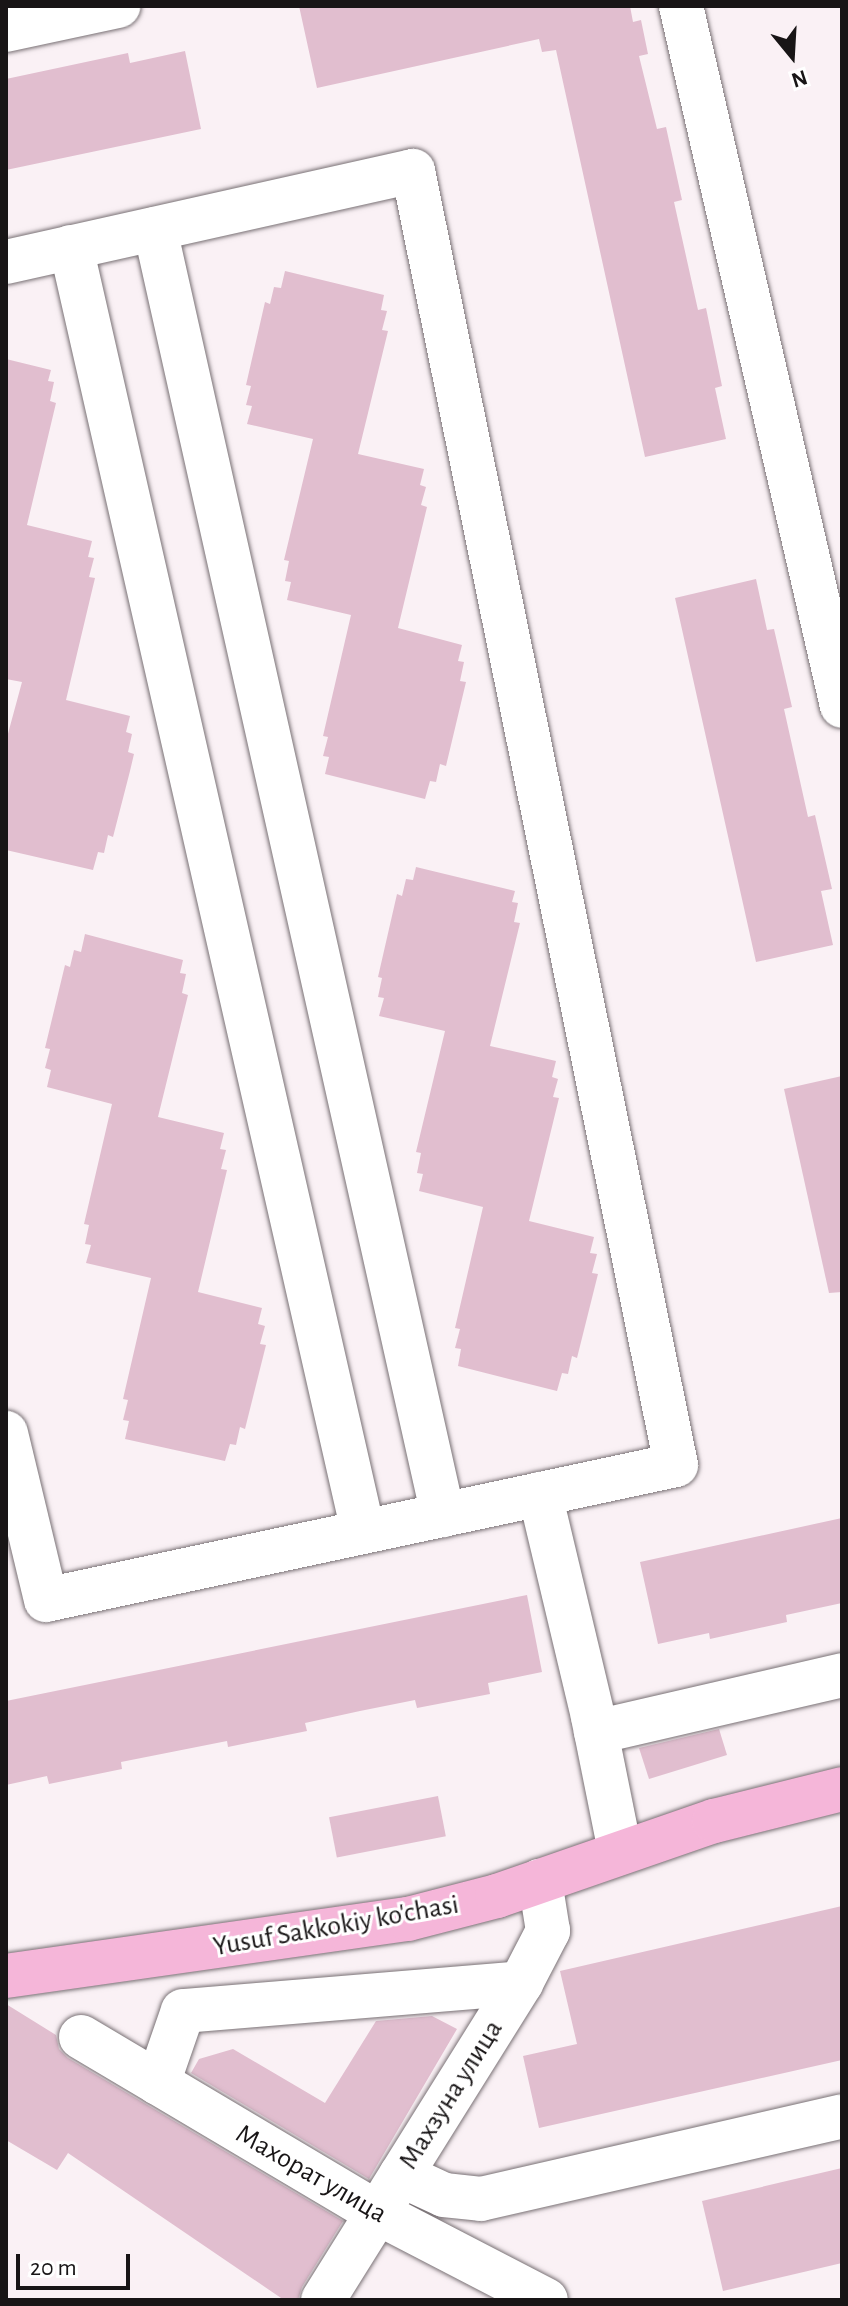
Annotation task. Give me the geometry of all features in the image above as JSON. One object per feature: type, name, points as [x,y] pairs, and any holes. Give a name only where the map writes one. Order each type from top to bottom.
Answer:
[{"type":"main road","name":"Yusuf Sakkokiy ko'chasi","points":[[6,1976],[408,1919],[540,1881],[714,1821],[842,1789]]},
{"type":"street","points":[[6,30],[118,6]]},
{"type":"street","points":[[681,6],[842,706]]},
{"type":"street","points":[[6,262],[413,171],[676,1465],[46,1600],[6,1433]]},
{"type":"street","points":[[155,229],[443,1515]]},
{"type":"street","points":[[71,247],[363,1531]]},
{"type":"street","points":[[540,1494],[596,1732],[620,1851]]},
{"type":"street","points":[[596,1732],[842,1675]]},
{"type":"street","name":"Махзуна улица","points":[[323,2300],[521,1983],[548,1931],[540,1881]]},
{"type":"street","points":[[158,2083],[183,2011],[177,1952]]},
{"type":"street","points":[[183,2011],[521,1983]]},
{"type":"street","name":"Махорат улица","points":[[81,2037],[378,2213],[546,2300]]},
{"type":"street","points":[[401,2175],[444,2195],[481,2199],[842,2116]]},
{"type":"building","points":[[299,6],[630,6],[633,22],[641,20],[648,54],[639,56],[657,129],[666,127],[682,200],[674,202],[698,310],[706,308],[722,386],[715,388],[726,439],[645,457],[556,50],[542,52],[539,39],[317,88]]},
{"type":"building","points":[[185,51],[201,129],[6,170],[6,79],[128,53],[130,63]]},
{"type":"building","points":[[285,271],[384,295],[381,310],[387,311],[382,330],[388,331],[358,454],[424,469],[420,485],[426,487],[421,505],[427,507],[398,628],[462,645],[458,661],[464,662],[460,681],[466,682],[446,766],[440,764],[436,782],[430,781],[425,799],[325,774],[329,757],[323,756],[328,737],[323,736],[351,615],[287,600],[291,582],[285,581],[289,561],[284,560],[313,439],[247,424],[252,406],[246,405],[251,386],[246,385],[265,302],[270,304],[274,287],[281,288]]},
{"type":"building","points":[[6,359],[51,370],[48,381],[54,382],[50,401],[56,403],[27,525],[92,541],[88,557],[94,558],[89,577],[95,578],[66,700],[130,716],[126,732],[132,734],[128,752],[134,754],[130,771],[113,837],[108,835],[104,853],[98,852],[93,870],[6,850],[6,741],[22,682],[6,679]]},
{"type":"building","points":[[756,579],[767,630],[774,629],[792,707],[784,709],[808,817],[815,815],[832,889],[821,891],[833,945],[756,962],[675,598]]},
{"type":"building","points":[[416,867],[515,891],[512,902],[518,903],[514,922],[520,923],[490,1046],[556,1061],[552,1077],[558,1079],[553,1097],[559,1098],[529,1221],[594,1237],[590,1253],[597,1254],[592,1273],[598,1274],[577,1358],[572,1356],[568,1374],[562,1373],[557,1391],[458,1366],[461,1349],[455,1348],[460,1329],[455,1328],[483,1207],[419,1191],[423,1174],[417,1173],[421,1153],[416,1152],[445,1031],[379,1016],[384,998],[378,997],[382,978],[378,977],[397,894],[402,896],[406,879],[413,880]]},
{"type":"building","points":[[85,934],[183,960],[180,973],[186,974],[182,993],[188,995],[158,1117],[224,1133],[220,1149],[226,1150],[221,1169],[227,1170],[198,1292],[262,1308],[258,1324],[265,1326],[260,1344],[266,1345],[245,1429],[240,1427],[236,1445],[230,1444],[225,1461],[125,1439],[129,1421],[123,1420],[128,1400],[123,1399],[151,1278],[86,1263],[91,1245],[85,1244],[89,1225],[84,1224],[112,1104],[47,1087],[51,1070],[45,1068],[50,1049],[45,1048],[65,965],[70,967],[74,950],[81,952]]},
{"type":"building","points":[[842,1076],[842,1292],[829,1293],[784,1089]]},
{"type":"building","points":[[842,1518],[842,1603],[786,1615],[787,1622],[710,1639],[709,1633],[658,1644],[640,1562]]},
{"type":"building","points":[[527,1595],[542,1672],[488,1683],[490,1694],[417,1708],[415,1700],[305,1723],[307,1731],[228,1747],[227,1741],[121,1762],[122,1769],[49,1784],[47,1776],[6,1785],[6,1701]]},
{"type":"building","points":[[719,1729],[727,1755],[649,1779],[639,1748]]},
{"type":"building","points":[[438,1796],[446,1836],[337,1857],[329,1817]]},
{"type":"building","points":[[842,1906],[842,2060],[539,2128],[523,2056],[577,2044],[560,1971]]},
{"type":"building","points":[[6,2004],[56,2035],[59,2049],[68,2058],[343,2221],[302,2287],[298,2300],[284,2300],[68,2153],[57,2170],[6,2140]]},
{"type":"building","points":[[432,2016],[457,2029],[369,2179],[191,2073],[199,2059],[233,2049],[325,2103],[376,2021]]},
{"type":"building","points":[[842,2168],[842,2263],[723,2291],[702,2201]]}]
